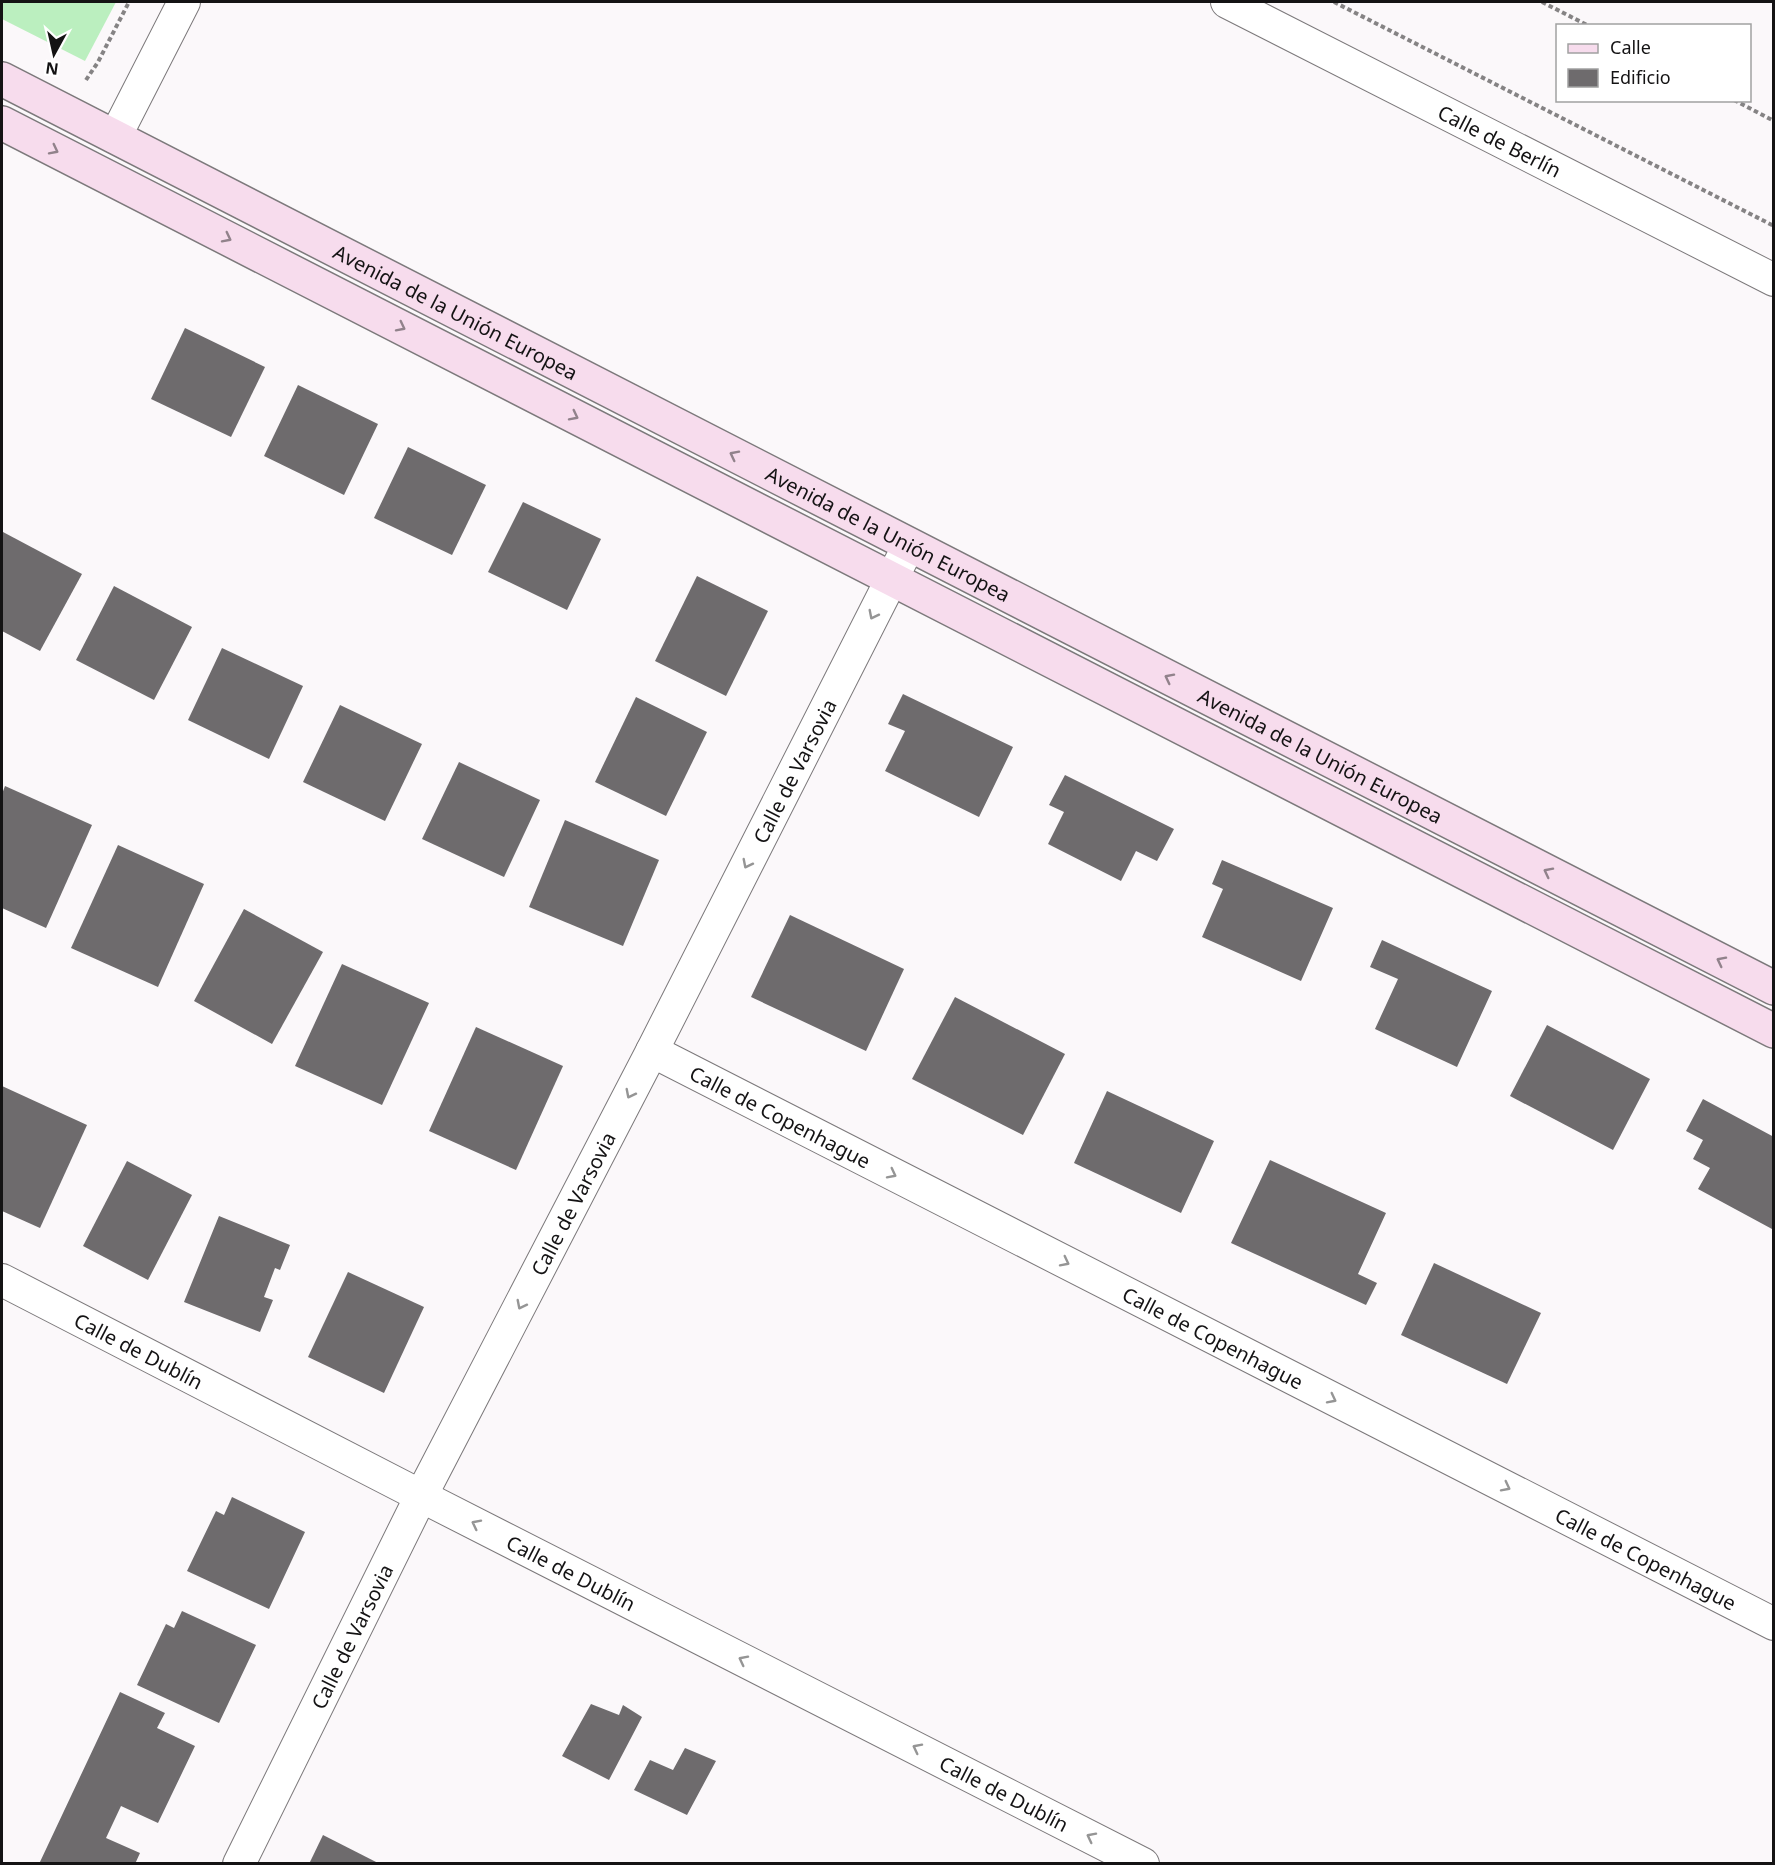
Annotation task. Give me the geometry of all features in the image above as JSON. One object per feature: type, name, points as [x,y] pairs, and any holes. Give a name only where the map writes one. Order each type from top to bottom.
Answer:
[{"type":"street","points":[[115,137],[184,2]]},
{"type":"street","name":"Calle de Berlín","points":[[1227,2],[1773,280]]},
{"type":"street","name":"Avenida de la Unión Europea","points":[[2,79],[1773,988]]},
{"type":"street","name":"Avenida de la Unión Europea","points":[[2,123],[1773,1031]]},
{"type":"street","name":"Calle de Varsovia","points":[[238,1863],[422,1496],[652,1052],[909,545]]},
{"type":"street","name":"Calle de Copenhague","points":[[652,1052],[1773,1624]]},
{"type":"street","name":"Calle de Dublín","points":[[2,1280],[1143,1863]]},
{"type":"path","points":[[78,82],[85,82],[98,62],[129,2]]},
{"type":"path","points":[[1334,2],[1773,226]]},
{"type":"path","points":[[1542,2],[1585,24]]},
{"type":"path","points":[[1738,102],[1773,121]]},
{"type":"green space","points":[[2,2],[116,2],[85,61],[2,19]]},
{"type":"building","points":[[185,328],[265,367],[231,437],[151,399]]},
{"type":"building","points":[[298,385],[378,424],[344,495],[264,456]]},
{"type":"building","points":[[408,447],[486,485],[452,555],[374,518]]},
{"type":"building","points":[[523,502],[601,539],[567,610],[488,572]]},
{"type":"building","points":[[3,532],[82,574],[40,651],[2,631]]},
{"type":"building","points":[[697,576],[768,611],[726,696],[655,661]]},
{"type":"building","points":[[114,586],[192,627],[154,700],[76,660]]},
{"type":"building","points":[[222,648],[303,686],[269,759],[188,720]]},
{"type":"building","points":[[903,694],[1013,747],[979,817],[885,771],[905,731],[888,724]]},
{"type":"building","points":[[636,697],[707,732],[666,816],[595,782]]},
{"type":"building","points":[[340,705],[422,744],[385,821],[303,782]]},
{"type":"building","points":[[459,762],[540,800],[504,877],[422,839]]},
{"type":"building","points":[[1065,775],[1174,829],[1157,861],[1136,851],[1121,881],[1048,844],[1064,812],[1049,805]]},
{"type":"building","points":[[5,786],[92,825],[46,928],[2,908],[2,794]]},
{"type":"building","points":[[565,820],[659,860],[623,946],[529,907]]},
{"type":"building","points":[[118,845],[204,884],[158,987],[71,948]]},
{"type":"building","points":[[1222,860],[1333,908],[1301,981],[1202,937],[1223,889],[1212,884]]},
{"type":"building","points":[[244,909],[323,952],[272,1044],[194,1001]]},
{"type":"building","points":[[790,915],[904,969],[866,1051],[751,997]]},
{"type":"building","points":[[1382,940],[1492,991],[1457,1067],[1375,1029],[1398,979],[1370,967]]},
{"type":"building","points":[[342,964],[429,1003],[382,1105],[295,1066]]},
{"type":"building","points":[[955,997],[1065,1054],[1023,1135],[912,1079]]},
{"type":"building","points":[[1547,1025],[1650,1079],[1613,1150],[1510,1096]]},
{"type":"building","points":[[476,1027],[563,1066],[516,1170],[429,1131]]},
{"type":"building","points":[[2,1086],[87,1125],[40,1228],[2,1211]]},
{"type":"building","points":[[1107,1091],[1214,1141],[1181,1213],[1074,1163]]},
{"type":"building","points":[[1703,1099],[1774,1137],[1772,1229],[1698,1189],[1710,1168],[1693,1159],[1703,1140],[1686,1131]]},
{"type":"building","points":[[1270,1160],[1386,1213],[1358,1274],[1377,1283],[1366,1305],[1231,1243]]},
{"type":"building","points":[[127,1161],[192,1195],[148,1280],[83,1246]]},
{"type":"building","points":[[219,1216],[290,1245],[280,1270],[275,1268],[264,1297],[273,1300],[260,1332],[184,1302]]},
{"type":"building","points":[[1434,1263],[1541,1313],[1507,1384],[1401,1335]]},
{"type":"building","points":[[348,1272],[424,1307],[384,1393],[308,1357]]},
{"type":"building","points":[[232,1497],[305,1532],[269,1609],[187,1571],[216,1511],[224,1515]]},
{"type":"building","points":[[182,1611],[256,1645],[219,1723],[137,1685],[166,1624],[174,1628]]},
{"type":"building","points":[[120,1692],[165,1713],[157,1728],[195,1746],[158,1823],[121,1806],[106,1838],[140,1853],[135,1864],[39,1864]]},
{"type":"building","points":[[591,1704],[619,1715],[623,1705],[642,1717],[609,1780],[562,1756]]},
{"type":"building","points":[[685,1748],[716,1761],[687,1815],[634,1790],[650,1760],[673,1770]]},
{"type":"building","points":[[323,1835],[380,1864],[309,1864]]}]
